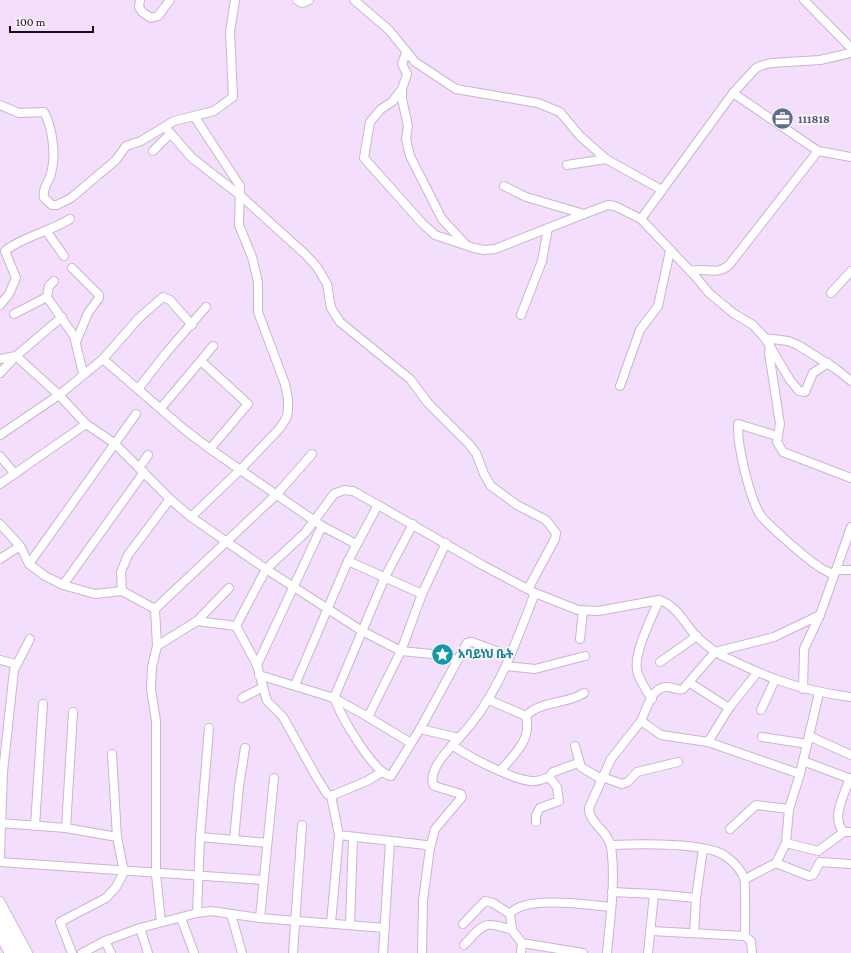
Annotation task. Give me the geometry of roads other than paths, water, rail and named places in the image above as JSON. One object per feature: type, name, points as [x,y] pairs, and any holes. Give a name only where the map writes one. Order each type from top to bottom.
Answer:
[{"type":"highway","points":[[0,914],[21,953]]},
{"type":"highway","points":[[0,932],[11,953]]},
{"type":"street","points":[[140,0],[139,7],[142,12],[151,18],[158,16],[170,0]]},
{"type":"street","points":[[153,151],[174,121],[214,111],[233,97],[230,32],[235,0]]},
{"type":"street","points":[[297,0],[302,3],[308,0]]},
{"type":"street","points":[[354,0],[389,30],[406,53],[415,62],[456,89],[550,106],[560,112],[580,136],[606,159],[662,190]]},
{"type":"street","points":[[804,0],[851,48]]},
{"type":"street","points":[[406,53],[402,64],[407,74],[402,89],[392,102],[381,109],[370,122],[364,158],[435,235],[445,240],[466,246],[484,250],[495,249],[608,205],[615,206],[641,219],[709,293],[733,313],[753,326],[767,341],[790,380],[802,392],[807,390],[813,373],[828,363]]},
{"type":"street","points":[[641,219],[733,93],[755,69],[771,63],[820,60],[851,53]]},
{"type":"street","points":[[402,89],[403,108],[408,126],[406,139],[410,156],[442,219],[466,246]]},
{"type":"street","points":[[733,93],[818,150],[851,157]]},
{"type":"street","points":[[0,105],[19,113],[44,112],[52,135],[53,162],[51,173],[43,194],[46,201],[52,205],[57,205],[71,198],[116,160],[126,146],[168,130]]},
{"type":"street","points":[[191,517],[241,469],[280,428],[287,417],[288,410],[285,384],[258,312],[258,282],[238,220],[241,196],[238,182],[194,116]]},
{"type":"street","points":[[168,130],[192,158],[241,196],[305,254],[317,267],[327,284],[331,308],[340,322],[410,379],[428,403],[476,453],[484,474],[492,486],[503,496],[536,514],[552,526],[556,533],[555,539],[531,591],[506,666],[489,700],[475,721],[439,760],[433,783],[434,786],[461,794],[462,797],[435,829],[430,848],[423,901],[422,953]]},
{"type":"street","points":[[690,271],[697,269],[718,272],[723,271],[818,150]]},
{"type":"street","points":[[567,165],[606,159]]},
{"type":"street","points":[[504,186],[526,197],[584,214]]},
{"type":"street","points":[[47,296],[15,315],[2,303],[15,284],[16,278],[2,251],[24,240],[47,232],[70,219]]},
{"type":"street","points":[[521,315],[542,262],[548,228]]},
{"type":"street","points":[[47,232],[64,256]]},
{"type":"street","points":[[620,386],[640,330],[658,306],[670,250]]},
{"type":"street","points":[[72,268],[100,298],[88,313],[76,342]]},
{"type":"street","points":[[831,293],[851,271]]},
{"type":"street","points":[[54,281],[49,286],[47,296],[76,342],[83,373]]},
{"type":"street","points":[[0,435],[58,395],[83,373],[103,359],[139,318],[163,297],[170,300],[192,325]]},
{"type":"street","points":[[138,389],[166,353],[192,325],[206,307]]},
{"type":"street","points":[[0,373],[16,356],[62,318]]},
{"type":"street","points":[[767,341],[792,342],[828,363],[851,381]]},
{"type":"street","points":[[767,341],[780,424],[777,436],[778,446],[783,452],[851,478]]},
{"type":"street","points":[[161,408],[213,346]]},
{"type":"street","points":[[0,358],[16,356]]},
{"type":"street","points":[[16,356],[58,395],[86,424],[114,444],[170,499],[191,517],[225,541],[294,588],[328,608],[362,631],[401,651],[432,654],[457,660]]},
{"type":"street","points":[[103,359],[210,448],[322,526],[356,544]]},
{"type":"street","points":[[201,361],[248,404],[210,448]]},
{"type":"street","points":[[29,564],[136,414]]},
{"type":"street","points":[[0,484],[86,424]]},
{"type":"street","points":[[777,436],[738,424],[741,452],[754,500],[760,514],[772,527],[817,566],[835,572],[851,570]]},
{"type":"street","points":[[161,922],[156,874],[156,721],[151,689],[152,668],[157,646],[155,609],[225,541],[278,494],[312,454]]},
{"type":"street","points":[[63,585],[142,470],[148,455]]},
{"type":"street","points":[[0,456],[15,474]]},
{"type":"street","points":[[236,626],[266,569],[305,533],[334,494],[339,491],[354,491],[484,566],[531,591],[583,611],[598,611],[659,600],[665,602],[675,610],[697,636],[715,652],[757,673],[775,680],[803,689],[851,696]]},
{"type":"street","points":[[122,592],[122,572],[128,555],[170,499]]},
{"type":"street","points":[[295,685],[348,561],[378,505]]},
{"type":"street","points":[[0,524],[20,546],[29,564],[45,576],[63,585],[95,594],[122,592],[155,609]]},
{"type":"street","points":[[413,524],[385,577],[334,698],[342,717],[353,736],[382,772],[390,776],[393,775],[468,642],[510,656]]},
{"type":"street","points":[[257,665],[322,526]]},
{"type":"street","points":[[803,689],[804,649],[820,615],[851,527]]},
{"type":"street","points":[[368,717],[401,651],[422,594],[446,543]]},
{"type":"street","points":[[0,559],[20,546]]},
{"type":"street","points":[[348,561],[422,594]]},
{"type":"street","points":[[157,646],[197,621],[229,588]]},
{"type":"street","points":[[652,699],[638,674],[637,665],[639,652],[659,600]]},
{"type":"street","points":[[580,639],[583,611]]},
{"type":"street","points":[[607,953],[612,892],[611,846],[602,829],[588,812],[601,778],[611,758],[641,721],[652,699],[661,688],[670,687],[678,690],[684,689],[715,652],[774,637],[820,615]]},
{"type":"street","points":[[197,621],[236,626]]},
{"type":"street","points":[[236,626],[257,665],[267,701],[283,717],[317,778],[327,794],[331,796],[339,834],[331,923]]},
{"type":"street","points":[[660,662],[697,636]]},
{"type":"street","points":[[0,856],[3,733],[16,664],[30,639]]},
{"type":"street","points":[[506,666],[535,668],[585,656]]},
{"type":"street","points":[[0,660],[16,664]]},
{"type":"street","points":[[708,742],[729,708],[757,673]]},
{"type":"street","points":[[259,675],[334,698],[411,743]]},
{"type":"street","points":[[761,710],[775,680]]},
{"type":"street","points":[[690,683],[729,708]]},
{"type":"street","points":[[242,698],[263,687]]},
{"type":"street","points":[[745,879],[776,863],[786,843],[789,809],[800,774],[819,692]]},
{"type":"street","points":[[526,716],[536,707],[571,700],[584,693]]},
{"type":"street","points":[[489,700],[526,716]]},
{"type":"street","points":[[35,826],[43,704]]},
{"type":"street","points":[[66,828],[73,712]]},
{"type":"street","points":[[501,770],[519,750],[527,727],[526,716]]},
{"type":"street","points":[[641,721],[661,735],[708,742],[800,774]]},
{"type":"street","points":[[196,913],[200,837],[209,728]]},
{"type":"street","points":[[420,729],[459,738]]},
{"type":"street","points":[[762,737],[808,740],[851,755]]},
{"type":"street","points":[[452,745],[466,755],[530,781],[549,777],[553,772],[578,763]]},
{"type":"street","points":[[575,746],[578,763],[585,771],[601,778],[622,784],[628,782],[637,772],[678,762]]},
{"type":"street","points":[[234,840],[239,786],[245,748]]},
{"type":"street","points":[[72,953],[60,922],[106,898],[116,887],[124,872],[118,837],[112,754]]},
{"type":"street","points":[[786,843],[818,851],[848,832],[839,826],[839,812],[851,779],[803,761]]},
{"type":"street","points":[[331,796],[367,781],[382,772]]},
{"type":"street","points":[[536,822],[536,815],[540,808],[559,802],[557,787],[549,777]]},
{"type":"street","points":[[260,918],[274,778]]},
{"type":"street","points":[[730,829],[756,805],[789,809]]},
{"type":"street","points":[[0,823],[66,828],[118,837]]},
{"type":"street","points":[[293,953],[302,824]]},
{"type":"street","points":[[339,834],[353,837],[426,845],[430,848]]},
{"type":"street","points":[[200,837],[267,843]]},
{"type":"street","points":[[350,924],[353,837]]},
{"type":"street","points":[[383,953],[390,841]]},
{"type":"street","points":[[611,846],[664,844],[703,849],[723,854],[736,865],[745,879],[745,936]]},
{"type":"street","points":[[694,933],[696,898],[703,849]]},
{"type":"street","points":[[0,862],[124,872],[263,880]]},
{"type":"street","points":[[776,863],[809,876],[814,874],[820,862],[851,864]]},
{"type":"street","points":[[612,892],[696,898]]},
{"type":"street","points":[[648,953],[654,894]]},
{"type":"street","points":[[0,901],[28,953]]},
{"type":"street","points":[[463,924],[486,901],[490,901],[510,914],[512,930],[522,943],[562,952],[583,953]]},
{"type":"street","points":[[510,914],[519,907],[546,903],[611,907]]},
{"type":"street","points":[[82,953],[105,941],[140,928],[196,913],[216,911],[260,918],[385,928]]},
{"type":"street","points":[[231,914],[242,953]]},
{"type":"street","points":[[181,918],[194,953]]},
{"type":"street","points":[[464,944],[482,925],[492,924],[512,930]]},
{"type":"street","points":[[140,928],[148,953]]},
{"type":"street","points":[[651,931],[745,936],[752,941],[752,953]]},
{"type":"street","points":[[105,941],[111,953]]},
{"type":"street","points":[[521,953],[522,943]]},
{"type":"street","points":[[0,944],[5,953]]},
{"type":"place","name":"111818","points":[[782,119]]},
{"type":"place","name":"አባይነህ ቤት","points":[[443,654]]}]
